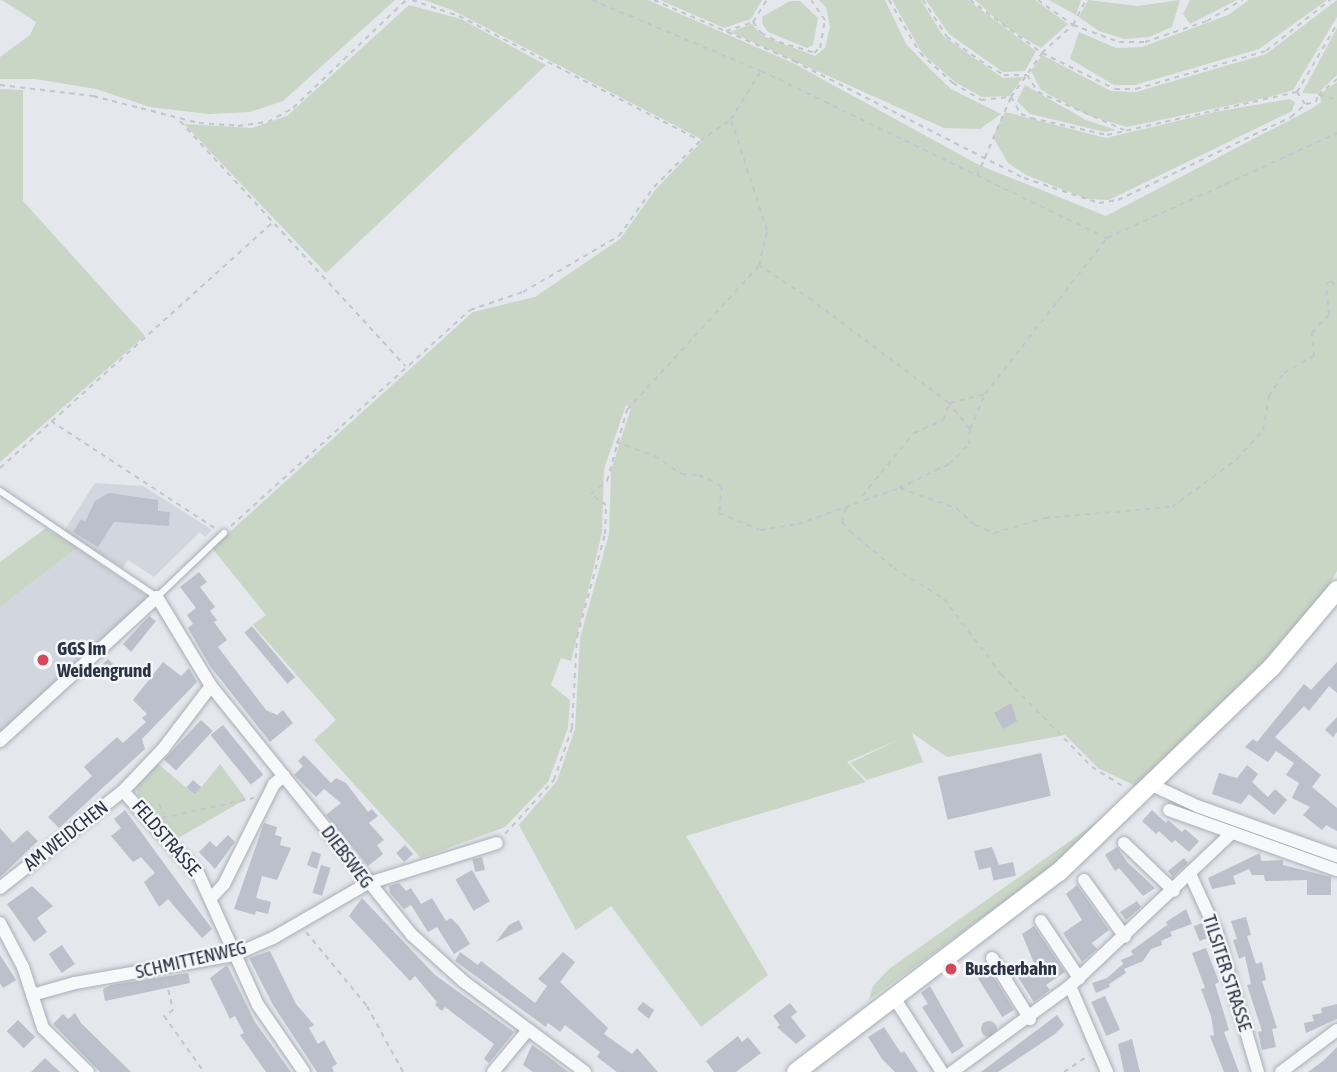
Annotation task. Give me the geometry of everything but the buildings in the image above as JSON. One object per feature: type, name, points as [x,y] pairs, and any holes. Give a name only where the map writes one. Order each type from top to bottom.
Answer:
[{"type":"main road","points":[[796,1072],[1059,872],[1272,667],[1337,590]]},
{"type":"street","name":"DIEBSWEG","points":[[157,597],[211,686],[366,884],[412,935],[528,1030],[585,1072]]},
{"type":"street","points":[[0,741],[157,597]]},
{"type":"street","name":"AM WEIDCHEN","points":[[0,888],[123,791],[163,749],[211,686]]},
{"type":"street","points":[[212,897],[224,884],[266,799],[284,776]]},
{"type":"street","points":[[1146,790],[1337,856]]},
{"type":"street","name":"FELDSTRASSE","points":[[123,791],[161,820],[185,855],[212,897],[234,955],[258,1005],[304,1072]]},
{"type":"street","points":[[1169,810],[1337,870]]},
{"type":"street","points":[[952,1072],[1030,1019],[1075,982],[1191,876],[1232,833]]},
{"type":"street","name":"SCHMITTENWEG","points":[[32,995],[75,983],[234,955],[299,923],[366,884],[497,843]]},
{"type":"street","points":[[1124,843],[1174,891]]},
{"type":"street","name":"TILSITER STRASSE","points":[[1191,876],[1217,933],[1258,1072]]},
{"type":"street","points":[[1084,880],[1125,937]]},
{"type":"street","points":[[1041,921],[1075,982],[1107,1072]]},
{"type":"street","points":[[0,923],[32,995],[43,1028],[88,1072]]},
{"type":"street","points":[[992,958],[1030,1019]]},
{"type":"street","points":[[893,996],[942,1072]]},
{"type":"street","points":[[493,1072],[528,1030]]},
{"type":"street","points":[[1281,1072],[1337,1030]]},
{"type":"lane","points":[[0,491],[157,597],[224,533]]},
{"type":"path","points":[[0,85],[93,96],[180,120],[238,126],[281,117],[406,0]]},
{"type":"path","points":[[412,0],[459,16],[700,141]]},
{"type":"path","points":[[592,0],[761,71],[1107,238]]},
{"type":"path","points":[[654,0],[725,31],[1057,191],[1107,203],[1292,117],[1306,104],[1316,102],[1318,94],[1337,79]]},
{"type":"path","points":[[725,31],[753,22],[767,0]]},
{"type":"path","points":[[753,22],[770,37],[814,53],[820,48],[825,20],[811,0]]},
{"type":"path","points":[[889,0],[902,29],[920,53],[953,83],[981,100],[1011,97]]},
{"type":"path","points":[[923,0],[947,37],[1004,75],[1027,75]]},
{"type":"path","points":[[970,0],[1042,53],[1115,89],[1136,89],[1266,51],[1331,0]]},
{"type":"path","points":[[1038,0],[1073,25],[1119,42],[1145,42],[1207,21],[1242,0]]},
{"type":"path","points":[[976,177],[982,156],[1011,97],[1042,53],[1073,25],[1086,0]]},
{"type":"path","points":[[1011,97],[1021,114],[1031,118],[1107,135],[1125,131],[1297,92],[1337,24]]},
{"type":"path","points":[[51,421],[224,533],[470,310],[523,292],[619,236],[654,187],[700,141],[731,119],[761,71]]},
{"type":"path","points":[[1027,75],[1038,92],[1083,116],[1125,131]]},
{"type":"path","points":[[1297,92],[1306,104]]},
{"type":"path","points":[[1318,94],[1337,99]]},
{"type":"path","points":[[497,843],[554,780],[572,728],[577,636],[605,534],[606,505],[591,494],[607,481],[615,441],[627,410],[759,266],[767,230],[731,119]]},
{"type":"path","points":[[180,120],[406,366]]},
{"type":"path","points":[[615,441],[655,456],[682,474],[699,475],[723,486],[719,513],[760,530],[798,524],[847,507],[861,498],[899,488],[949,464],[969,444],[970,429],[985,394],[1107,238],[1337,133]]},
{"type":"path","points":[[0,468],[272,223]]},
{"type":"path","points":[[759,266],[812,300],[949,403],[970,429]]},
{"type":"path","points":[[899,488],[956,508],[975,525],[994,533],[1045,518],[1172,507],[1237,458],[1263,430],[1269,396],[1284,373],[1314,356],[1312,333],[1329,315],[1326,284],[1337,286]]},
{"type":"path","points":[[949,403],[985,394]]},
{"type":"path","points":[[861,498],[914,433],[943,420],[949,403]]},
{"type":"path","points":[[847,507],[842,522],[850,531],[894,568],[944,599],[1002,674],[1092,767],[1146,790]]},
{"type":"path","points":[[159,804],[161,820],[240,798],[266,799]]},
{"type":"path","points":[[299,923],[367,1006],[403,1072]]},
{"type":"path","points":[[164,968],[173,1010],[164,1016],[204,1072]]},
{"type":"path","points":[[1064,1072],[1098,1049]]},
{"type":"shaded area","points":[[95,483],[143,486],[212,530],[205,537],[200,532],[154,577],[128,560],[123,568],[64,531]]},
{"type":"shaded area","name":"GGS Im Weidengrund","points":[[77,548],[145,595],[145,603],[0,735],[0,607]]},
{"type":"green space","points":[[2,0],[395,0],[283,101],[250,112],[208,114],[150,107],[96,89],[35,79],[0,79],[0,57],[30,35],[36,22]]},
{"type":"green space","points":[[424,0],[648,0],[793,63],[979,165],[1106,216],[1311,109],[1321,102],[1320,94],[1337,82],[1337,571],[1324,594],[1266,662],[1140,788],[1098,768],[1065,735],[947,757],[912,733],[923,762],[867,780],[850,763],[900,739],[847,762],[866,782],[686,836],[768,975],[701,1027],[611,906],[576,930],[519,825],[557,781],[575,729],[580,638],[609,534],[611,470],[631,408],[626,405],[604,469],[602,533],[571,661],[561,658],[551,685],[570,700],[568,728],[548,782],[505,827],[421,858],[314,740],[336,720],[253,625],[266,615],[212,548],[473,312],[535,297],[620,239],[656,189],[703,140],[452,10]]},
{"type":"green space","points":[[660,0],[762,0],[751,19],[724,28]]},
{"type":"green space","points":[[819,0],[885,0],[906,44],[932,71],[951,89],[1001,114],[980,129],[944,128],[730,32],[752,24],[761,35],[815,56],[825,48],[830,26],[826,7]]},
{"type":"green space","points":[[892,0],[921,0],[943,36],[1003,78],[1023,77],[1010,96],[982,97],[955,82],[922,53]]},
{"type":"green space","points":[[926,0],[968,0],[1036,51],[1025,71],[1003,72],[949,34]]},
{"type":"green space","points":[[975,0],[1035,0],[1068,24],[1041,48],[1004,26]]},
{"type":"green space","points":[[1049,0],[1081,0],[1076,15]]},
{"type":"green space","points":[[1088,0],[1138,6],[1180,0],[1172,27],[1149,37],[1124,39],[1099,31],[1079,17]]},
{"type":"green space","points":[[1190,0],[1237,0],[1190,24],[1183,14]]},
{"type":"green space","points":[[1249,0],[1327,0],[1259,49],[1135,85],[1114,85],[1070,59],[1079,32],[1116,48],[1142,47],[1228,15]]},
{"type":"green space","points":[[1337,0],[1337,17],[1293,90],[1270,97],[1127,127],[1087,115],[1041,90],[1031,71],[1042,55],[1111,91],[1136,92],[1266,54]]},
{"type":"green space","points":[[790,1],[800,1],[818,18],[813,45],[807,48],[768,32],[763,25],[762,17]]},
{"type":"green space","points":[[409,5],[461,19],[546,65],[326,273],[184,124],[252,128],[287,116]]},
{"type":"green space","points":[[1337,28],[1337,75],[1317,94],[1302,93]]},
{"type":"green space","points":[[1025,85],[1086,120],[1116,130],[1105,132],[1030,114],[1017,101]]},
{"type":"green space","points":[[0,89],[23,90],[23,201],[145,336],[0,462]]},
{"type":"green space","points":[[1290,99],[1295,102],[1292,111],[1109,200],[1087,199],[1026,175],[1008,163],[993,137],[1005,112],[1106,138],[1215,112]]},
{"type":"green space","points":[[46,528],[77,548],[0,607],[0,562]]},
{"type":"green space","points":[[157,763],[195,795],[220,764],[246,799],[178,838],[139,798],[136,787]]},
{"type":"green space","points":[[1101,819],[1104,821],[1070,854],[869,1000],[873,986],[889,969]]},
{"type":"place","name":"GGS Im Weidengrund","points":[[43,660]]},
{"type":"place","name":"Buscherbahn","points":[[951,969]]}]
